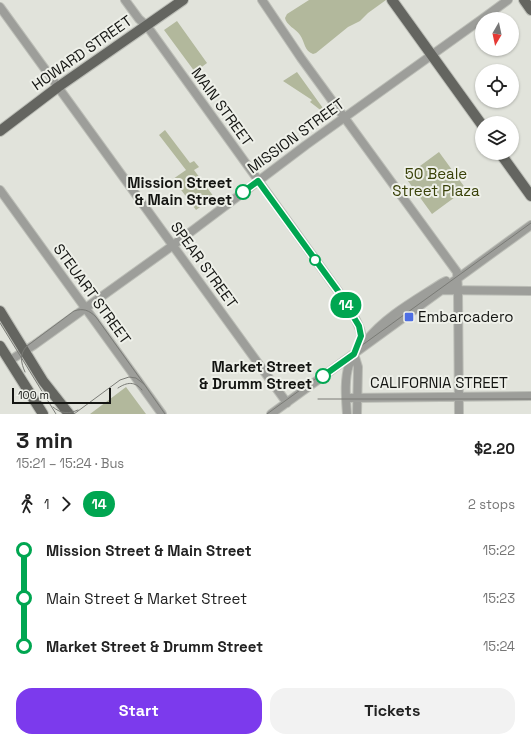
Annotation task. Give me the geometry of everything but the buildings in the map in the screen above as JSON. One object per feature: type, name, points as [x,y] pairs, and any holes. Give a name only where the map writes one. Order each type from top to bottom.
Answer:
[{"type":"main road","name":"HOWARD STREET","points":[[0,131],[58,87],[183,0]]},
{"type":"main road","points":[[392,0],[475,116]]},
{"type":"main road","points":[[524,0],[531,10]]},
{"type":"main road","points":[[505,160],[531,196]]},
{"type":"main road","points":[[0,311],[43,381],[69,414]]},
{"type":"main road","points":[[0,346],[43,414]]},
{"type":"street","name":"MAIN STREET","points":[[125,0],[146,26],[338,291],[359,326],[361,336],[349,365],[346,383],[347,414]]},
{"type":"street","points":[[262,0],[345,118],[452,265],[458,278],[459,414]]},
{"type":"street","name":"MISSION STREET","points":[[492,12],[508,0]]},
{"type":"street","name":"SPEAR STREET","points":[[0,8],[287,403]]},
{"type":"street","name":"MISSION STREET","points":[[9,361],[172,246],[258,181],[475,24]]},
{"type":"street","name":"STEUART STREET","points":[[0,190],[162,414]]},
{"type":"street","points":[[271,414],[531,225]]},
{"type":"street","points":[[354,354],[376,328],[442,282],[458,278]]},
{"type":"street","points":[[440,290],[531,291]]},
{"type":"street","points":[[354,354],[358,367],[357,414]]},
{"type":"street","name":"CALIFORNIA STREET","points":[[346,398],[531,396]]},
{"type":"green space","points":[[309,0],[386,0],[360,21],[348,27],[313,54],[306,49],[300,35],[287,23],[285,18],[287,14]]},
{"type":"green space","points":[[177,21],[207,63],[195,72],[164,30]]},
{"type":"green space","points":[[297,72],[325,111],[323,112],[310,102],[312,100],[283,81]]},
{"type":"green space","points":[[165,130],[190,163],[194,161],[199,167],[194,170],[214,197],[196,210],[173,179],[186,170],[159,135]]},
{"type":"green space","name":"50 Beale Street Plaza","points":[[439,152],[466,189],[432,214],[405,177]]},
{"type":"green space","points":[[126,387],[146,414],[90,414]]},
{"type":"tram line","points":[[267,414],[531,223]]},
{"type":"tram line","points":[[25,372],[22,365],[22,355],[24,349],[74,311],[83,310],[88,311],[96,317],[144,384]]},
{"type":"tram line","points":[[0,323],[56,414]]},
{"type":"tram line","points":[[74,414],[120,380],[129,377],[136,378],[144,384],[165,414]]},
{"type":"tram line","points":[[118,388],[131,383],[137,385],[142,390]]},
{"type":"tram line","points":[[318,399],[531,399]]},
{"type":"tram line","points":[[53,407],[65,413],[78,410]]},
{"type":"bus line","name":"14","points":[[243,192],[258,181],[338,291],[359,326],[361,336],[354,354],[323,376]]},
{"type":"place","name":"Mission Street & Main Street","points":[[243,192]]},
{"type":"place","name":"Embarcadero","points":[[409,317]]},
{"type":"place","name":"Market Street & Drumm Street","points":[[323,376]]}]
